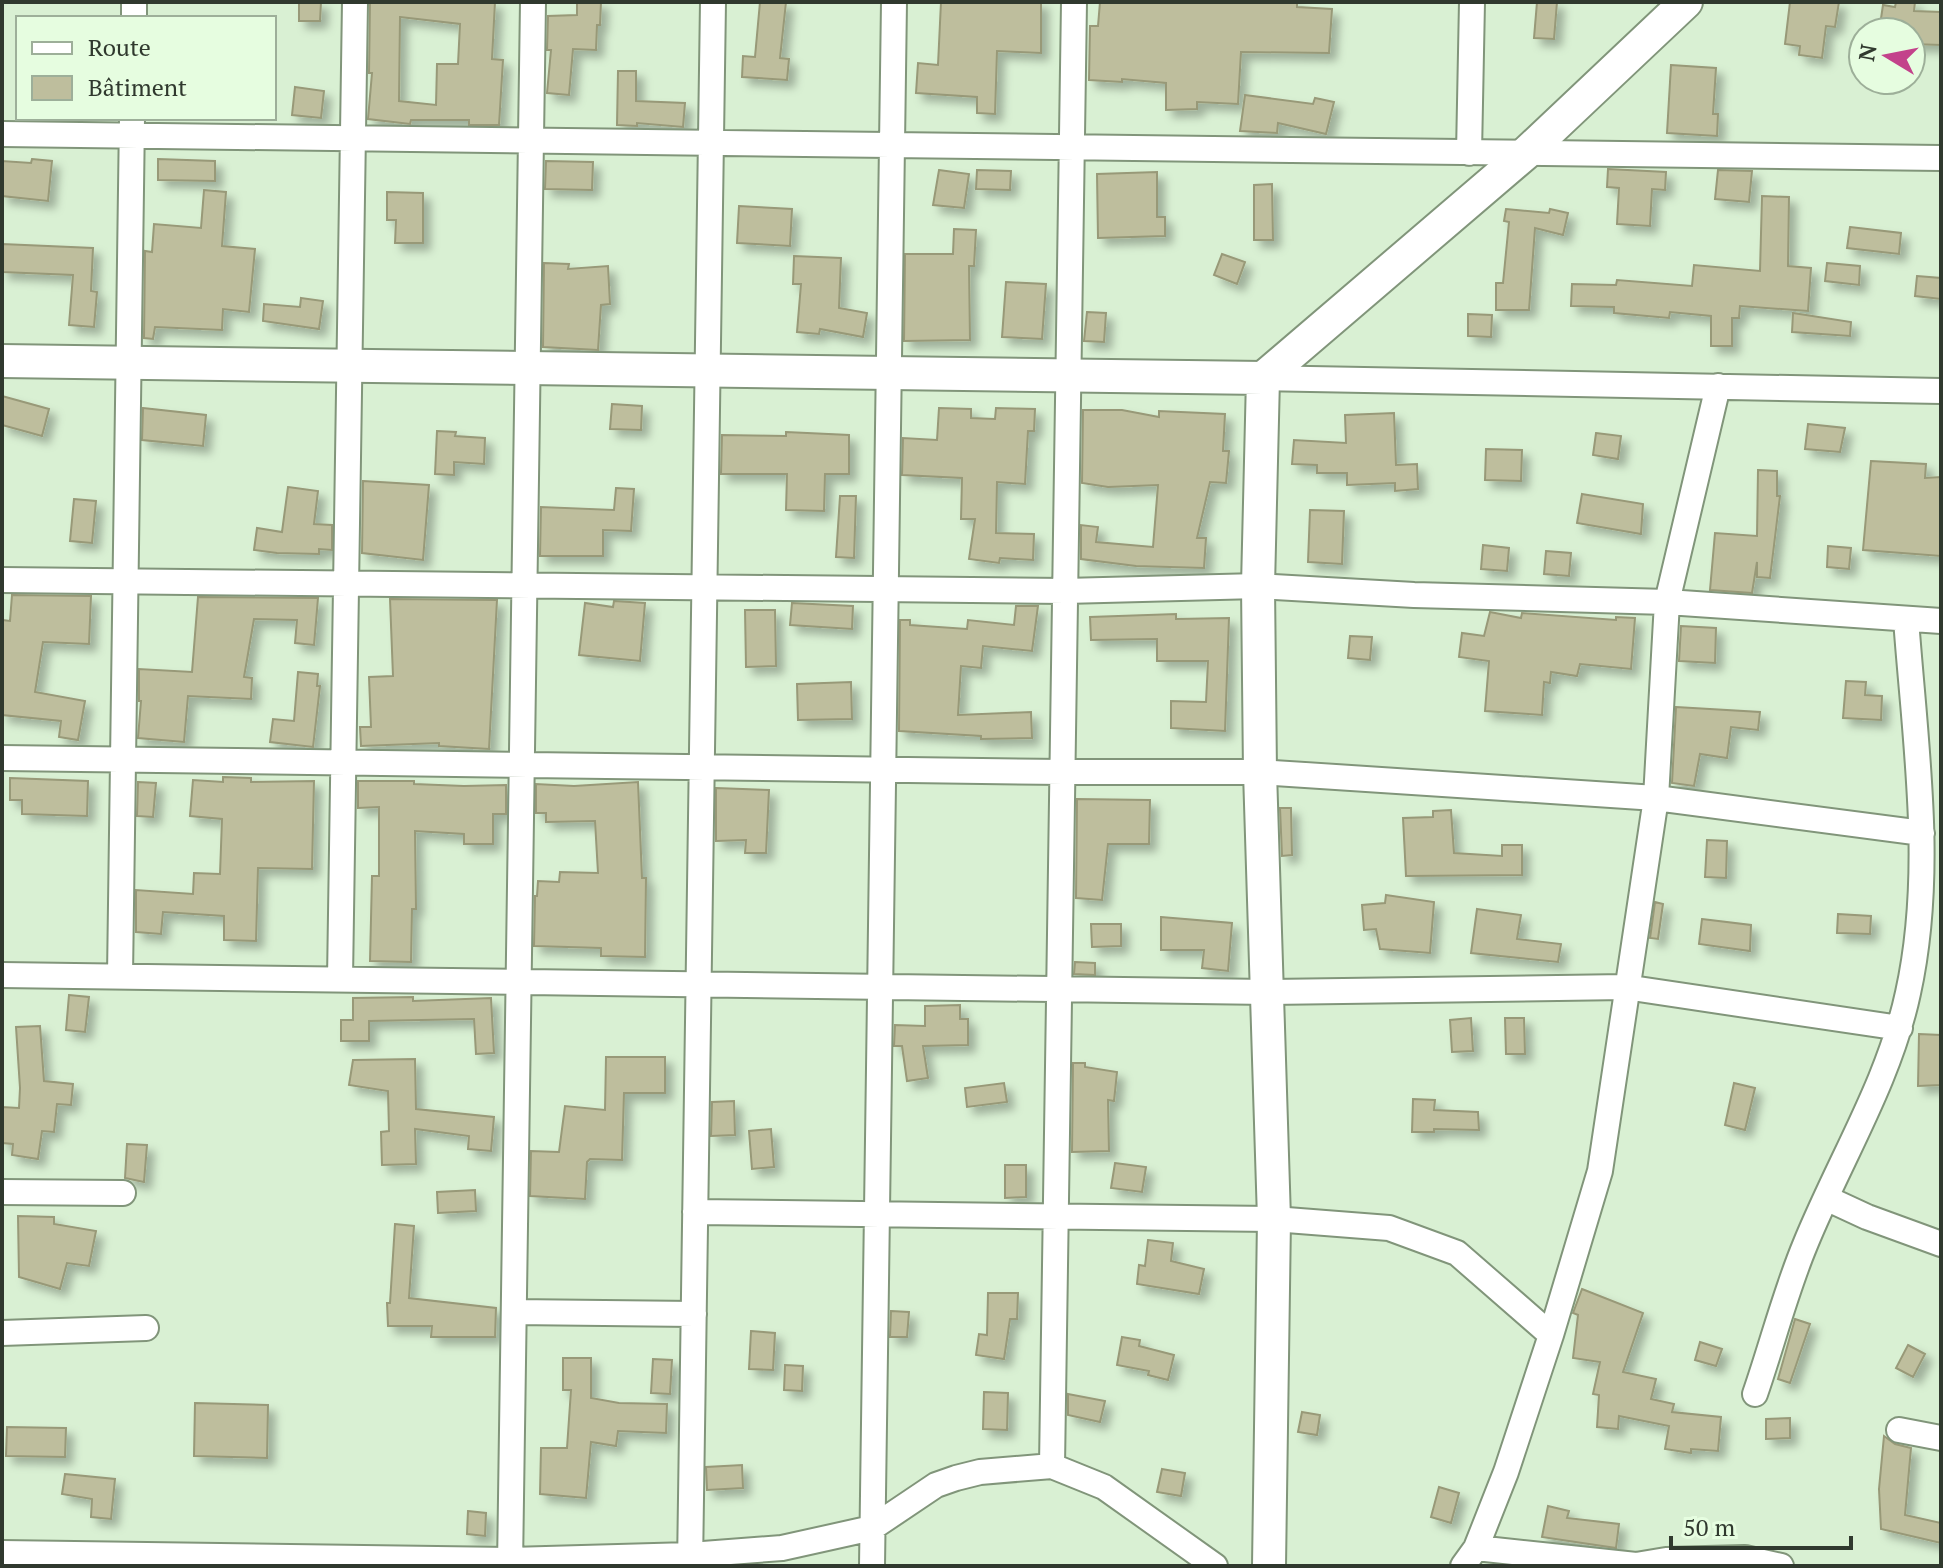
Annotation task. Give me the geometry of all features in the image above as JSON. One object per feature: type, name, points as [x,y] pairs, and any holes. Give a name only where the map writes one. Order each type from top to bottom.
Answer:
[{"type":"main road","points":[[2,361],[1263,378],[1526,153],[1686,2]]},
{"type":"main road","points":[[1263,378],[1258,586],[1260,772],[1274,1219],[1269,1566]]},
{"type":"street","points":[[340,979],[355,2]]},
{"type":"street","points":[[510,1563],[533,2]]},
{"type":"street","points":[[690,1561],[713,2]]},
{"type":"street","points":[[872,1566],[894,2]]},
{"type":"street","points":[[1052,1466],[1074,2]]},
{"type":"street","points":[[1469,153],[1472,2]]},
{"type":"street","points":[[120,976],[132,127]]},
{"type":"street","points":[[2,134],[132,127],[353,139],[1941,158]]},
{"type":"street","points":[[1263,378],[1941,391]]},
{"type":"street","points":[[1718,386],[1667,602],[1656,798],[1625,987],[1600,1171],[1506,1472],[1469,1557],[1636,1565],[1666,1560],[1745,1558],[1781,1566]]},
{"type":"street","points":[[2,580],[1065,591],[1258,586],[1414,595],[1667,602],[1941,621]]},
{"type":"street","points":[[1755,1394],[1804,1246],[1868,1109],[1900,1028],[1915,953],[1922,833],[1906,619]]},
{"type":"street","points":[[2,758],[1260,772],[1656,798],[1922,833]]},
{"type":"street","points":[[2,975],[1268,992],[1625,987],[1900,1028]]},
{"type":"street","points":[[2,1192],[123,1193]]},
{"type":"street","points":[[1826,1198],[1867,1217],[1941,1244]]},
{"type":"street","points":[[695,1212],[1274,1219],[1389,1228],[1442,1246],[1477,1269],[1551,1335]]},
{"type":"street","points":[[514,1312],[694,1314]]},
{"type":"street","points":[[2,1333],[146,1328]]},
{"type":"street","points":[[1899,1430],[1941,1438]]},
{"type":"street","points":[[2,1553],[510,1563],[690,1561],[782,1548],[872,1528],[936,1485],[956,1478],[980,1472],[1052,1466],[1104,1487],[1215,1566]]},
{"type":"building","points":[[299,2],[321,2],[320,21],[299,21]]},
{"type":"building","points":[[370,2],[495,2],[492,59],[503,60],[499,125],[469,125],[469,120],[411,120],[410,124],[368,119],[372,73],[369,73]],"holes":[[[400,17],[460,24],[458,64],[437,64],[436,105],[399,101]]]},
{"type":"building","points":[[577,2],[601,2],[596,50],[573,49],[569,95],[547,93],[551,50],[547,50],[548,16],[577,15]]},
{"type":"building","points":[[760,2],[786,2],[780,58],[789,59],[787,80],[742,77],[743,56],[755,57]]},
{"type":"building","points":[[941,2],[1041,2],[1041,53],[997,51],[995,114],[977,113],[977,97],[916,93],[918,63],[938,65]]},
{"type":"building","points":[[1100,2],[1297,2],[1297,7],[1332,9],[1329,53],[1241,52],[1238,104],[1197,102],[1197,109],[1166,110],[1166,83],[1089,80],[1090,26],[1098,26]]},
{"type":"building","points":[[1537,2],[1557,2],[1554,39],[1534,38]]},
{"type":"building","points":[[1790,2],[1839,2],[1835,27],[1826,26],[1822,58],[1799,55],[1800,46],[1785,44]]},
{"type":"building","points":[[1896,2],[1915,2],[1914,11],[1941,12],[1941,45],[1927,45],[1927,16],[1881,16],[1883,5],[1895,7]]},
{"type":"building","points":[[1671,65],[1716,68],[1713,114],[1718,114],[1717,136],[1667,133]]},
{"type":"building","points":[[618,71],[636,71],[636,101],[685,103],[683,127],[637,123],[637,126],[617,125]]},
{"type":"building","points":[[295,87],[324,91],[321,118],[292,115]]},
{"type":"building","points":[[1245,95],[1313,104],[1315,98],[1334,102],[1326,134],[1278,123],[1277,133],[1240,131]]},
{"type":"building","points":[[32,159],[52,161],[48,201],[2,196],[2,161],[31,163]]},
{"type":"building","points":[[158,159],[215,161],[215,181],[158,180]]},
{"type":"building","points":[[546,161],[593,162],[592,190],[545,189]]},
{"type":"building","points":[[1608,169],[1666,172],[1665,190],[1652,189],[1650,226],[1617,224],[1619,188],[1607,187]]},
{"type":"building","points":[[939,170],[969,174],[964,208],[933,205]]},
{"type":"building","points":[[977,170],[1011,171],[1010,190],[976,189]]},
{"type":"building","points":[[1718,170],[1752,171],[1749,202],[1715,199]]},
{"type":"building","points":[[1157,172],[1157,217],[1165,217],[1165,236],[1098,238],[1097,174]]},
{"type":"building","points":[[1272,184],[1273,240],[1254,240],[1254,185]]},
{"type":"building","points":[[204,190],[226,192],[222,246],[255,249],[249,312],[223,309],[222,330],[155,327],[153,339],[144,338],[145,251],[152,252],[154,224],[201,228]]},
{"type":"building","points":[[387,192],[423,193],[423,243],[395,243],[396,220],[387,220]]},
{"type":"building","points":[[1762,196],[1789,197],[1788,266],[1811,268],[1808,311],[1740,306],[1739,318],[1732,318],[1732,346],[1711,346],[1711,316],[1670,312],[1669,318],[1614,313],[1614,307],[1571,306],[1572,284],[1616,285],[1617,280],[1692,286],[1694,265],[1760,271]]},
{"type":"building","points":[[739,206],[792,209],[790,246],[737,243]]},
{"type":"building","points":[[1506,209],[1549,213],[1550,209],[1568,213],[1563,235],[1535,228],[1529,310],[1496,310],[1496,283],[1503,283],[1509,222],[1504,221]]},
{"type":"building","points":[[1850,227],[1901,233],[1899,254],[1847,248]]},
{"type":"building","points":[[954,229],[976,230],[974,266],[969,266],[970,340],[904,341],[905,254],[953,254]]},
{"type":"building","points":[[2,244],[93,248],[91,291],[97,292],[94,327],[69,325],[73,275],[2,272]]},
{"type":"building","points":[[1222,254],[1245,262],[1237,284],[1214,275]]},
{"type":"building","points":[[794,256],[841,258],[839,308],[867,313],[863,337],[820,329],[819,334],[797,332],[801,284],[793,284]]},
{"type":"building","points":[[544,263],[569,264],[568,269],[608,266],[610,304],[601,305],[598,350],[543,347]]},
{"type":"building","points":[[1827,263],[1860,266],[1859,285],[1825,281]]},
{"type":"building","points":[[1917,276],[1941,278],[1941,299],[1915,296]]},
{"type":"building","points":[[1006,282],[1046,284],[1042,339],[1002,337]]},
{"type":"building","points":[[301,298],[323,301],[319,329],[263,321],[264,304],[300,307]]},
{"type":"building","points":[[1087,312],[1106,313],[1104,342],[1084,341]]},
{"type":"building","points":[[1793,313],[1851,322],[1850,336],[1792,332]]},
{"type":"building","points":[[1468,314],[1492,315],[1491,337],[1468,336]]},
{"type":"building","points":[[2,396],[49,409],[42,436],[2,425]]},
{"type":"building","points":[[612,404],[642,406],[641,430],[610,429]]},
{"type":"building","points":[[143,408],[206,415],[203,446],[142,440]]},
{"type":"building","points":[[939,408],[971,409],[971,418],[995,419],[996,408],[1035,409],[1034,431],[1028,431],[1025,484],[997,482],[996,533],[1034,534],[1033,560],[1000,558],[999,563],[969,559],[975,519],[961,519],[962,478],[902,475],[903,438],[937,440]]},
{"type":"building","points":[[1083,410],[1122,410],[1159,417],[1159,411],[1225,414],[1223,451],[1229,451],[1226,483],[1210,482],[1197,538],[1206,538],[1204,568],[1136,566],[1081,559],[1081,525],[1098,527],[1096,542],[1153,547],[1158,485],[1108,487],[1082,483]]},
{"type":"building","points":[[1394,413],[1396,465],[1417,464],[1418,489],[1395,491],[1395,483],[1347,485],[1347,473],[1317,473],[1317,465],[1292,464],[1294,440],[1346,443],[1345,415]]},
{"type":"building","points":[[1808,424],[1845,428],[1840,452],[1805,449]]},
{"type":"building","points":[[437,431],[485,438],[484,464],[454,462],[454,475],[435,474]]},
{"type":"building","points":[[786,432],[849,435],[849,474],[825,474],[824,511],[786,510],[787,474],[721,474],[722,435],[786,436]]},
{"type":"building","points":[[1596,433],[1621,436],[1618,459],[1593,455]]},
{"type":"building","points":[[1486,449],[1522,450],[1521,481],[1485,480]]},
{"type":"building","points":[[1871,461],[1926,464],[1925,478],[1941,477],[1941,556],[1863,550]]},
{"type":"building","points":[[1758,470],[1777,471],[1777,496],[1780,496],[1770,578],[1757,577],[1757,562],[1752,593],[1710,590],[1715,533],[1757,536]]},
{"type":"building","points":[[363,481],[429,485],[423,560],[362,553]]},
{"type":"building","points":[[288,487],[318,491],[314,524],[332,525],[332,550],[319,549],[319,554],[254,550],[257,528],[282,532]]},
{"type":"building","points":[[616,488],[634,489],[631,531],[603,530],[603,556],[540,556],[541,507],[614,510]]},
{"type":"building","points":[[1582,494],[1643,504],[1641,534],[1577,523]]},
{"type":"building","points":[[840,496],[856,496],[854,558],[836,557]]},
{"type":"building","points":[[74,499],[96,501],[92,543],[70,541]]},
{"type":"building","points":[[1310,510],[1344,511],[1342,564],[1308,562]]},
{"type":"building","points":[[1483,545],[1509,548],[1507,571],[1481,569]]},
{"type":"building","points":[[1828,546],[1851,548],[1849,569],[1827,567]]},
{"type":"building","points":[[1546,551],[1571,553],[1569,576],[1544,574]]},
{"type":"building","points":[[12,595],[91,596],[89,644],[43,642],[35,692],[85,701],[78,740],[59,737],[61,721],[2,715],[2,620],[10,621]]},
{"type":"building","points":[[198,597],[318,598],[314,645],[295,643],[297,620],[254,619],[244,677],[252,678],[251,699],[188,696],[184,742],[138,738],[141,701],[139,669],[192,672]]},
{"type":"building","points":[[390,599],[497,600],[489,749],[439,746],[439,743],[361,746],[360,727],[371,727],[369,677],[393,676]]},
{"type":"building","points":[[614,601],[645,603],[640,661],[579,655],[585,603],[613,607]]},
{"type":"building","points":[[792,603],[853,606],[852,629],[790,625]]},
{"type":"building","points":[[1016,606],[1038,606],[1032,651],[983,646],[981,668],[961,666],[958,715],[1031,712],[1032,738],[981,739],[981,736],[899,731],[900,620],[910,620],[910,625],[967,629],[968,620],[1014,625]]},
{"type":"building","points":[[745,610],[775,610],[776,666],[746,667]]},
{"type":"building","points":[[1490,612],[1521,618],[1522,613],[1616,620],[1616,617],[1635,618],[1631,669],[1580,664],[1577,676],[1551,672],[1550,683],[1544,682],[1542,715],[1485,711],[1489,661],[1459,657],[1462,633],[1484,636]]},
{"type":"building","points":[[1176,614],[1176,619],[1229,618],[1225,731],[1171,728],[1171,701],[1206,702],[1208,661],[1157,661],[1157,639],[1091,640],[1090,617]]},
{"type":"building","points":[[1681,626],[1716,628],[1715,663],[1679,661]]},
{"type":"building","points":[[1350,636],[1372,637],[1370,660],[1348,658]]},
{"type":"building","points":[[298,672],[318,674],[317,686],[320,686],[313,747],[270,742],[273,719],[294,721]]},
{"type":"building","points":[[1846,681],[1866,682],[1865,695],[1882,696],[1881,720],[1843,718]]},
{"type":"building","points":[[851,682],[852,719],[798,720],[797,684]]},
{"type":"building","points":[[1676,707],[1760,712],[1758,730],[1731,727],[1727,758],[1700,754],[1694,786],[1672,783]]},
{"type":"building","points":[[223,777],[251,778],[251,782],[314,781],[312,869],[258,868],[256,941],[224,940],[224,916],[163,912],[161,934],[136,932],[136,890],[193,894],[194,873],[220,874],[222,819],[190,816],[193,780],[223,782]]},
{"type":"building","points":[[10,778],[88,781],[87,816],[22,814],[22,800],[10,800]]},
{"type":"building","points":[[358,781],[506,785],[506,814],[493,814],[493,844],[464,844],[464,834],[415,831],[416,909],[412,909],[411,962],[370,961],[372,876],[379,876],[379,807],[358,808]]},
{"type":"building","points":[[138,782],[156,783],[153,817],[137,816]]},
{"type":"building","points":[[638,782],[642,878],[646,878],[645,957],[601,956],[601,948],[534,946],[538,881],[559,882],[560,872],[598,873],[595,821],[546,822],[546,813],[536,813],[536,784],[574,786]]},
{"type":"building","points":[[716,788],[769,790],[766,853],[745,853],[746,840],[716,841]]},
{"type":"building","points":[[1077,799],[1150,800],[1149,844],[1108,844],[1102,900],[1076,898]]},
{"type":"building","points":[[1280,808],[1291,808],[1292,855],[1282,856]]},
{"type":"building","points":[[1451,810],[1454,853],[1502,856],[1502,845],[1522,845],[1522,875],[1406,876],[1403,818],[1433,817],[1433,811]]},
{"type":"building","points":[[1707,840],[1727,841],[1726,878],[1705,877]]},
{"type":"building","points":[[1386,895],[1434,902],[1430,953],[1380,949],[1376,929],[1364,930],[1362,905],[1385,903]]},
{"type":"building","points":[[1655,902],[1663,904],[1658,939],[1650,938]]},
{"type":"building","points":[[1477,909],[1521,915],[1517,939],[1561,944],[1558,962],[1471,953]]},
{"type":"building","points":[[1838,914],[1871,916],[1870,934],[1837,933]]},
{"type":"building","points":[[1161,917],[1232,923],[1228,971],[1202,968],[1204,950],[1161,950]]},
{"type":"building","points":[[1702,919],[1751,925],[1750,951],[1699,944]]},
{"type":"building","points":[[1091,924],[1121,924],[1121,946],[1092,947]]},
{"type":"building","points":[[1075,962],[1095,963],[1095,975],[1074,974]]},
{"type":"building","points":[[69,995],[89,997],[85,1032],[66,1030]]},
{"type":"building","points":[[413,997],[413,1001],[491,998],[494,1053],[476,1054],[474,1019],[369,1021],[369,1041],[341,1041],[341,1020],[353,1020],[353,998]]},
{"type":"building","points":[[960,1005],[960,1019],[968,1019],[968,1045],[923,1046],[928,1078],[907,1081],[902,1046],[894,1046],[895,1025],[925,1026],[925,1006]]},
{"type":"building","points":[[1471,1018],[1473,1051],[1452,1052],[1450,1020]]},
{"type":"building","points":[[1505,1018],[1524,1018],[1525,1054],[1506,1054]]},
{"type":"building","points":[[40,1026],[44,1081],[73,1084],[71,1105],[57,1104],[54,1132],[42,1131],[38,1159],[12,1155],[13,1144],[2,1143],[2,1107],[19,1108],[16,1027]]},
{"type":"building","points":[[1919,1034],[1941,1035],[1941,1085],[1918,1086]]},
{"type":"building","points":[[606,1057],[665,1057],[665,1093],[624,1093],[622,1160],[590,1159],[587,1162],[585,1199],[530,1196],[531,1151],[559,1152],[565,1106],[605,1110]]},
{"type":"building","points":[[415,1059],[416,1109],[494,1117],[491,1151],[468,1149],[469,1136],[415,1129],[416,1164],[382,1165],[381,1132],[389,1131],[388,1091],[349,1085],[353,1060]]},
{"type":"building","points":[[1073,1063],[1085,1063],[1085,1067],[1117,1072],[1114,1101],[1108,1100],[1109,1151],[1072,1152]]},
{"type":"building","points":[[1004,1083],[1007,1102],[967,1107],[965,1088]]},
{"type":"building","points":[[1734,1083],[1755,1088],[1745,1130],[1725,1125]]},
{"type":"building","points":[[1413,1099],[1435,1100],[1434,1110],[1478,1112],[1479,1130],[1412,1132]]},
{"type":"building","points":[[734,1101],[735,1135],[711,1136],[712,1102]]},
{"type":"building","points":[[771,1129],[774,1167],[752,1169],[749,1131]]},
{"type":"building","points":[[127,1144],[147,1145],[144,1182],[125,1178]]},
{"type":"building","points":[[1115,1163],[1146,1167],[1142,1192],[1111,1188]]},
{"type":"building","points":[[1005,1165],[1026,1165],[1026,1197],[1005,1198]]},
{"type":"building","points":[[475,1190],[476,1211],[438,1213],[437,1192]]},
{"type":"building","points":[[18,1216],[54,1217],[54,1224],[96,1231],[89,1266],[67,1263],[60,1289],[19,1277]]},
{"type":"building","points":[[395,1224],[414,1226],[409,1298],[496,1308],[495,1337],[431,1337],[432,1326],[388,1326],[387,1303],[390,1303]]},
{"type":"building","points":[[1148,1240],[1173,1243],[1171,1261],[1204,1269],[1199,1294],[1137,1284],[1139,1265],[1145,1266]]},
{"type":"building","points":[[1582,1289],[1643,1313],[1623,1372],[1656,1379],[1651,1399],[1674,1404],[1672,1412],[1721,1417],[1718,1451],[1691,1449],[1691,1453],[1665,1449],[1669,1426],[1619,1416],[1618,1429],[1597,1427],[1599,1395],[1593,1394],[1600,1362],[1573,1358],[1578,1315],[1573,1313]]},
{"type":"building","points":[[988,1293],[1018,1293],[1017,1319],[1010,1319],[1004,1359],[976,1355],[979,1334],[987,1335]]},
{"type":"building","points":[[891,1311],[909,1312],[907,1337],[890,1337]]},
{"type":"building","points":[[1795,1319],[1810,1324],[1790,1383],[1778,1379]]},
{"type":"building","points":[[751,1331],[775,1333],[773,1370],[749,1369]]},
{"type":"building","points":[[1122,1337],[1140,1340],[1139,1346],[1174,1355],[1168,1380],[1148,1375],[1149,1371],[1117,1365]]},
{"type":"building","points":[[1700,1342],[1722,1349],[1716,1366],[1695,1360]]},
{"type":"building","points":[[1908,1345],[1925,1354],[1913,1377],[1896,1368]]},
{"type":"building","points":[[563,1358],[591,1358],[591,1398],[619,1403],[667,1404],[666,1433],[618,1431],[616,1446],[591,1442],[586,1498],[540,1494],[541,1448],[567,1448],[571,1390],[563,1390]]},
{"type":"building","points":[[653,1359],[672,1360],[670,1394],[651,1393]]},
{"type":"building","points":[[785,1365],[803,1366],[802,1391],[784,1390]]},
{"type":"building","points":[[984,1392],[1008,1393],[1007,1430],[983,1429]]},
{"type":"building","points":[[1068,1394],[1105,1401],[1100,1422],[1068,1415]]},
{"type":"building","points":[[195,1403],[268,1405],[267,1458],[194,1456]]},
{"type":"building","points":[[1302,1412],[1320,1415],[1317,1435],[1298,1432]]},
{"type":"building","points":[[1790,1418],[1790,1438],[1766,1439],[1766,1419]]},
{"type":"building","points":[[7,1427],[66,1428],[65,1457],[6,1456]]},
{"type":"building","points":[[1884,1436],[1895,1444],[1911,1448],[1905,1515],[1941,1523],[1941,1543],[1881,1529],[1879,1489]]},
{"type":"building","points":[[742,1465],[743,1488],[707,1490],[706,1467]]},
{"type":"building","points":[[1162,1469],[1185,1473],[1181,1496],[1157,1492]]},
{"type":"building","points":[[65,1474],[115,1479],[111,1519],[91,1517],[92,1499],[62,1494]]},
{"type":"building","points":[[1439,1487],[1459,1493],[1451,1523],[1431,1517]]},
{"type":"building","points":[[1548,1506],[1569,1511],[1567,1518],[1619,1524],[1616,1548],[1542,1537]]},
{"type":"building","points":[[468,1511],[486,1513],[485,1536],[467,1534]]}]
